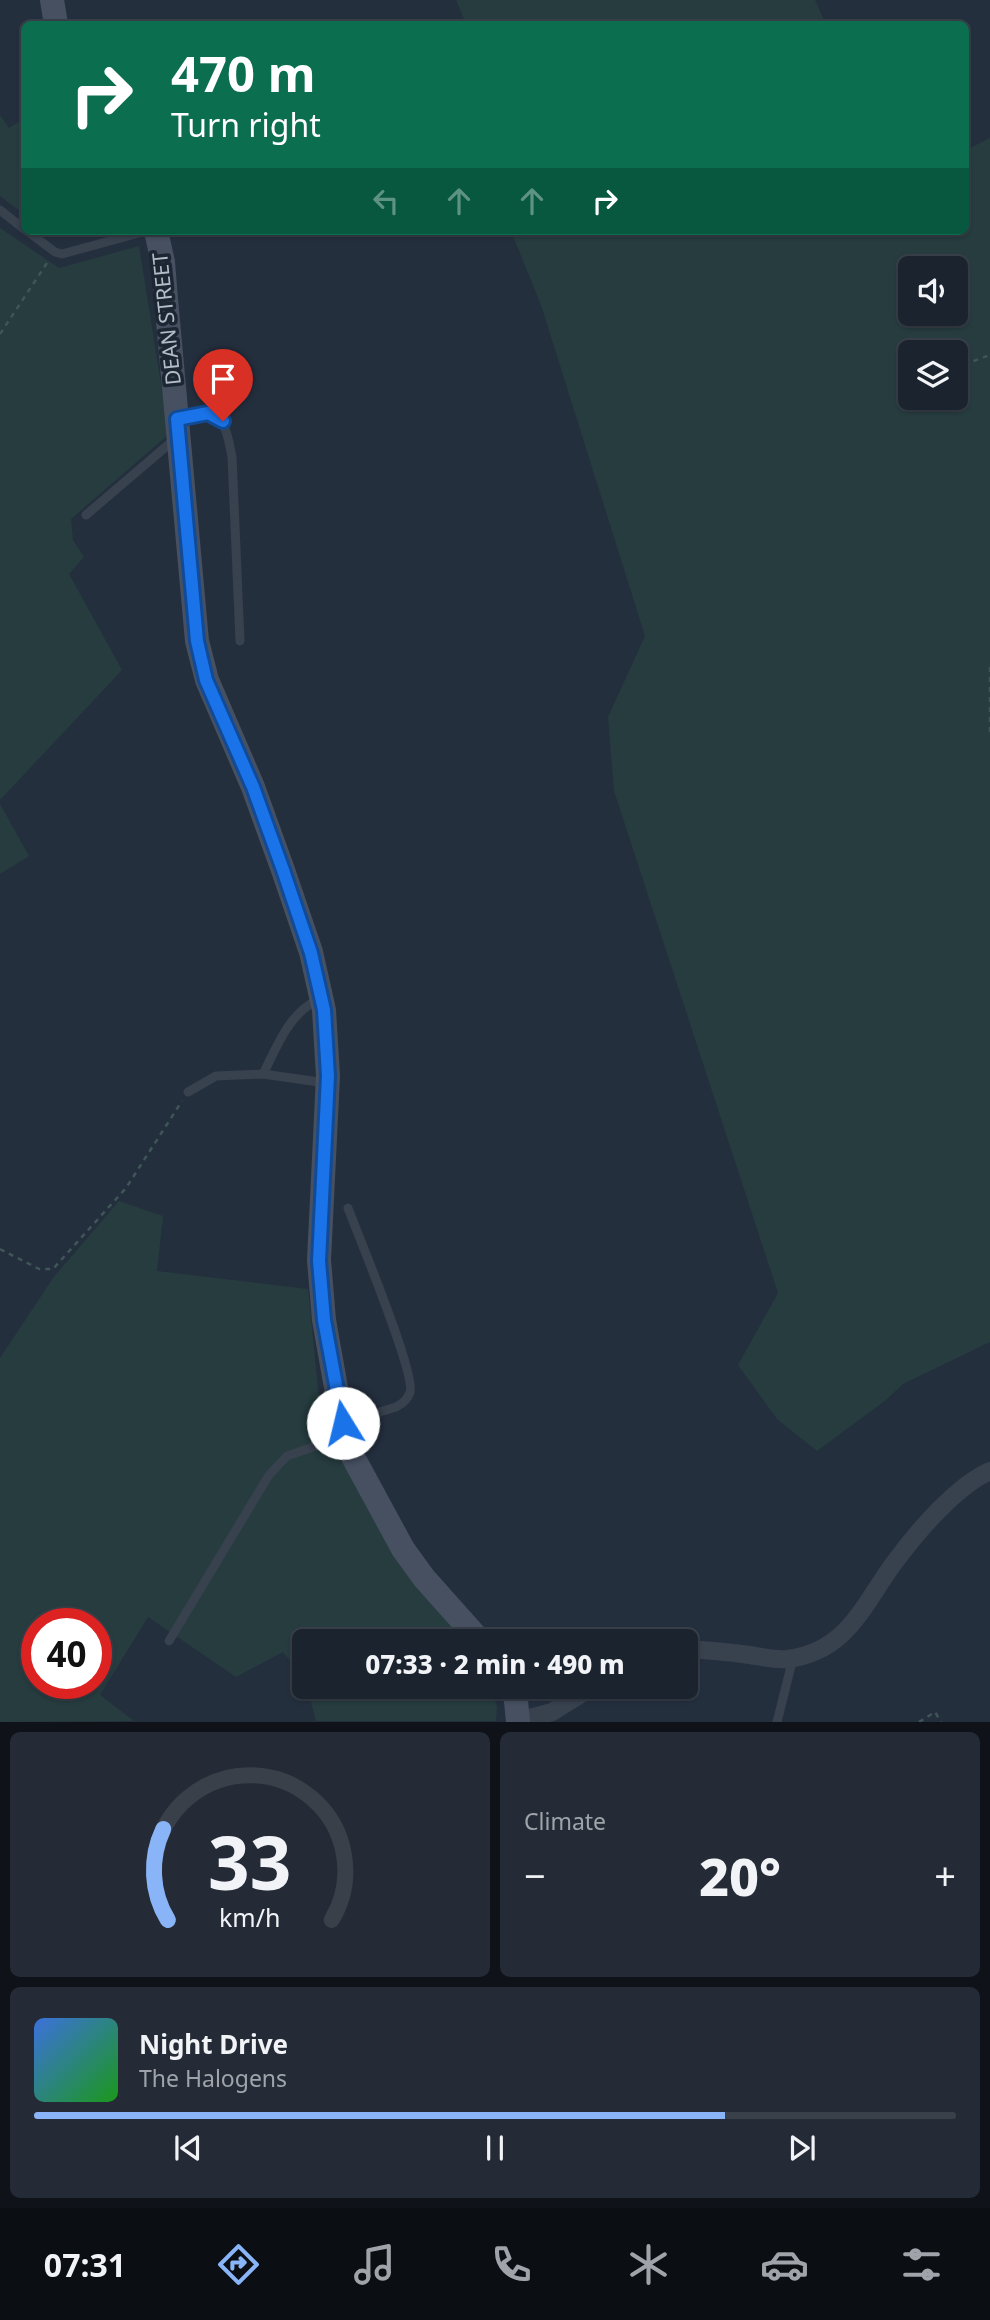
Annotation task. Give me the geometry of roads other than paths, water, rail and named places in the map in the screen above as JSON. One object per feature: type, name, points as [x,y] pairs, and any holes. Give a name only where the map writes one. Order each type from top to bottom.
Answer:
[{"type":"street","points":[[52,0],[56,21]]},
{"type":"street","name":"DEAN STREET","points":[[157,235],[163,262],[197,641],[206,680],[253,787],[283,870],[311,953],[321,997],[328,1083],[319,1261],[324,1320],[346,1444],[403,1549],[424,1578],[469,1629]]},
{"type":"street","points":[[698,1649],[783,1660],[823,1648],[843,1634],[858,1617],[894,1563],[917,1536],[964,1488],[990,1471]]},
{"type":"street","points":[[516,1699],[518,1721],[552,1712],[573,1699]]},
{"type":"lane","points":[[0,210],[21,226]]},
{"type":"lane","points":[[33,235],[55,252],[62,254],[133,235]]},
{"type":"lane","points":[[86,514],[177,428],[208,413],[223,421],[232,457],[240,642]]},
{"type":"lane","points":[[263,1074],[289,1022],[306,1005],[321,997]]},
{"type":"lane","points":[[188,1092],[216,1076],[263,1074],[328,1083]]},
{"type":"lane","points":[[169,1641],[269,1475],[287,1456],[316,1446],[343,1427],[403,1404],[411,1390],[395,1331],[348,1208]]},
{"type":"lane","points":[[777,1721],[793,1658]]}]
